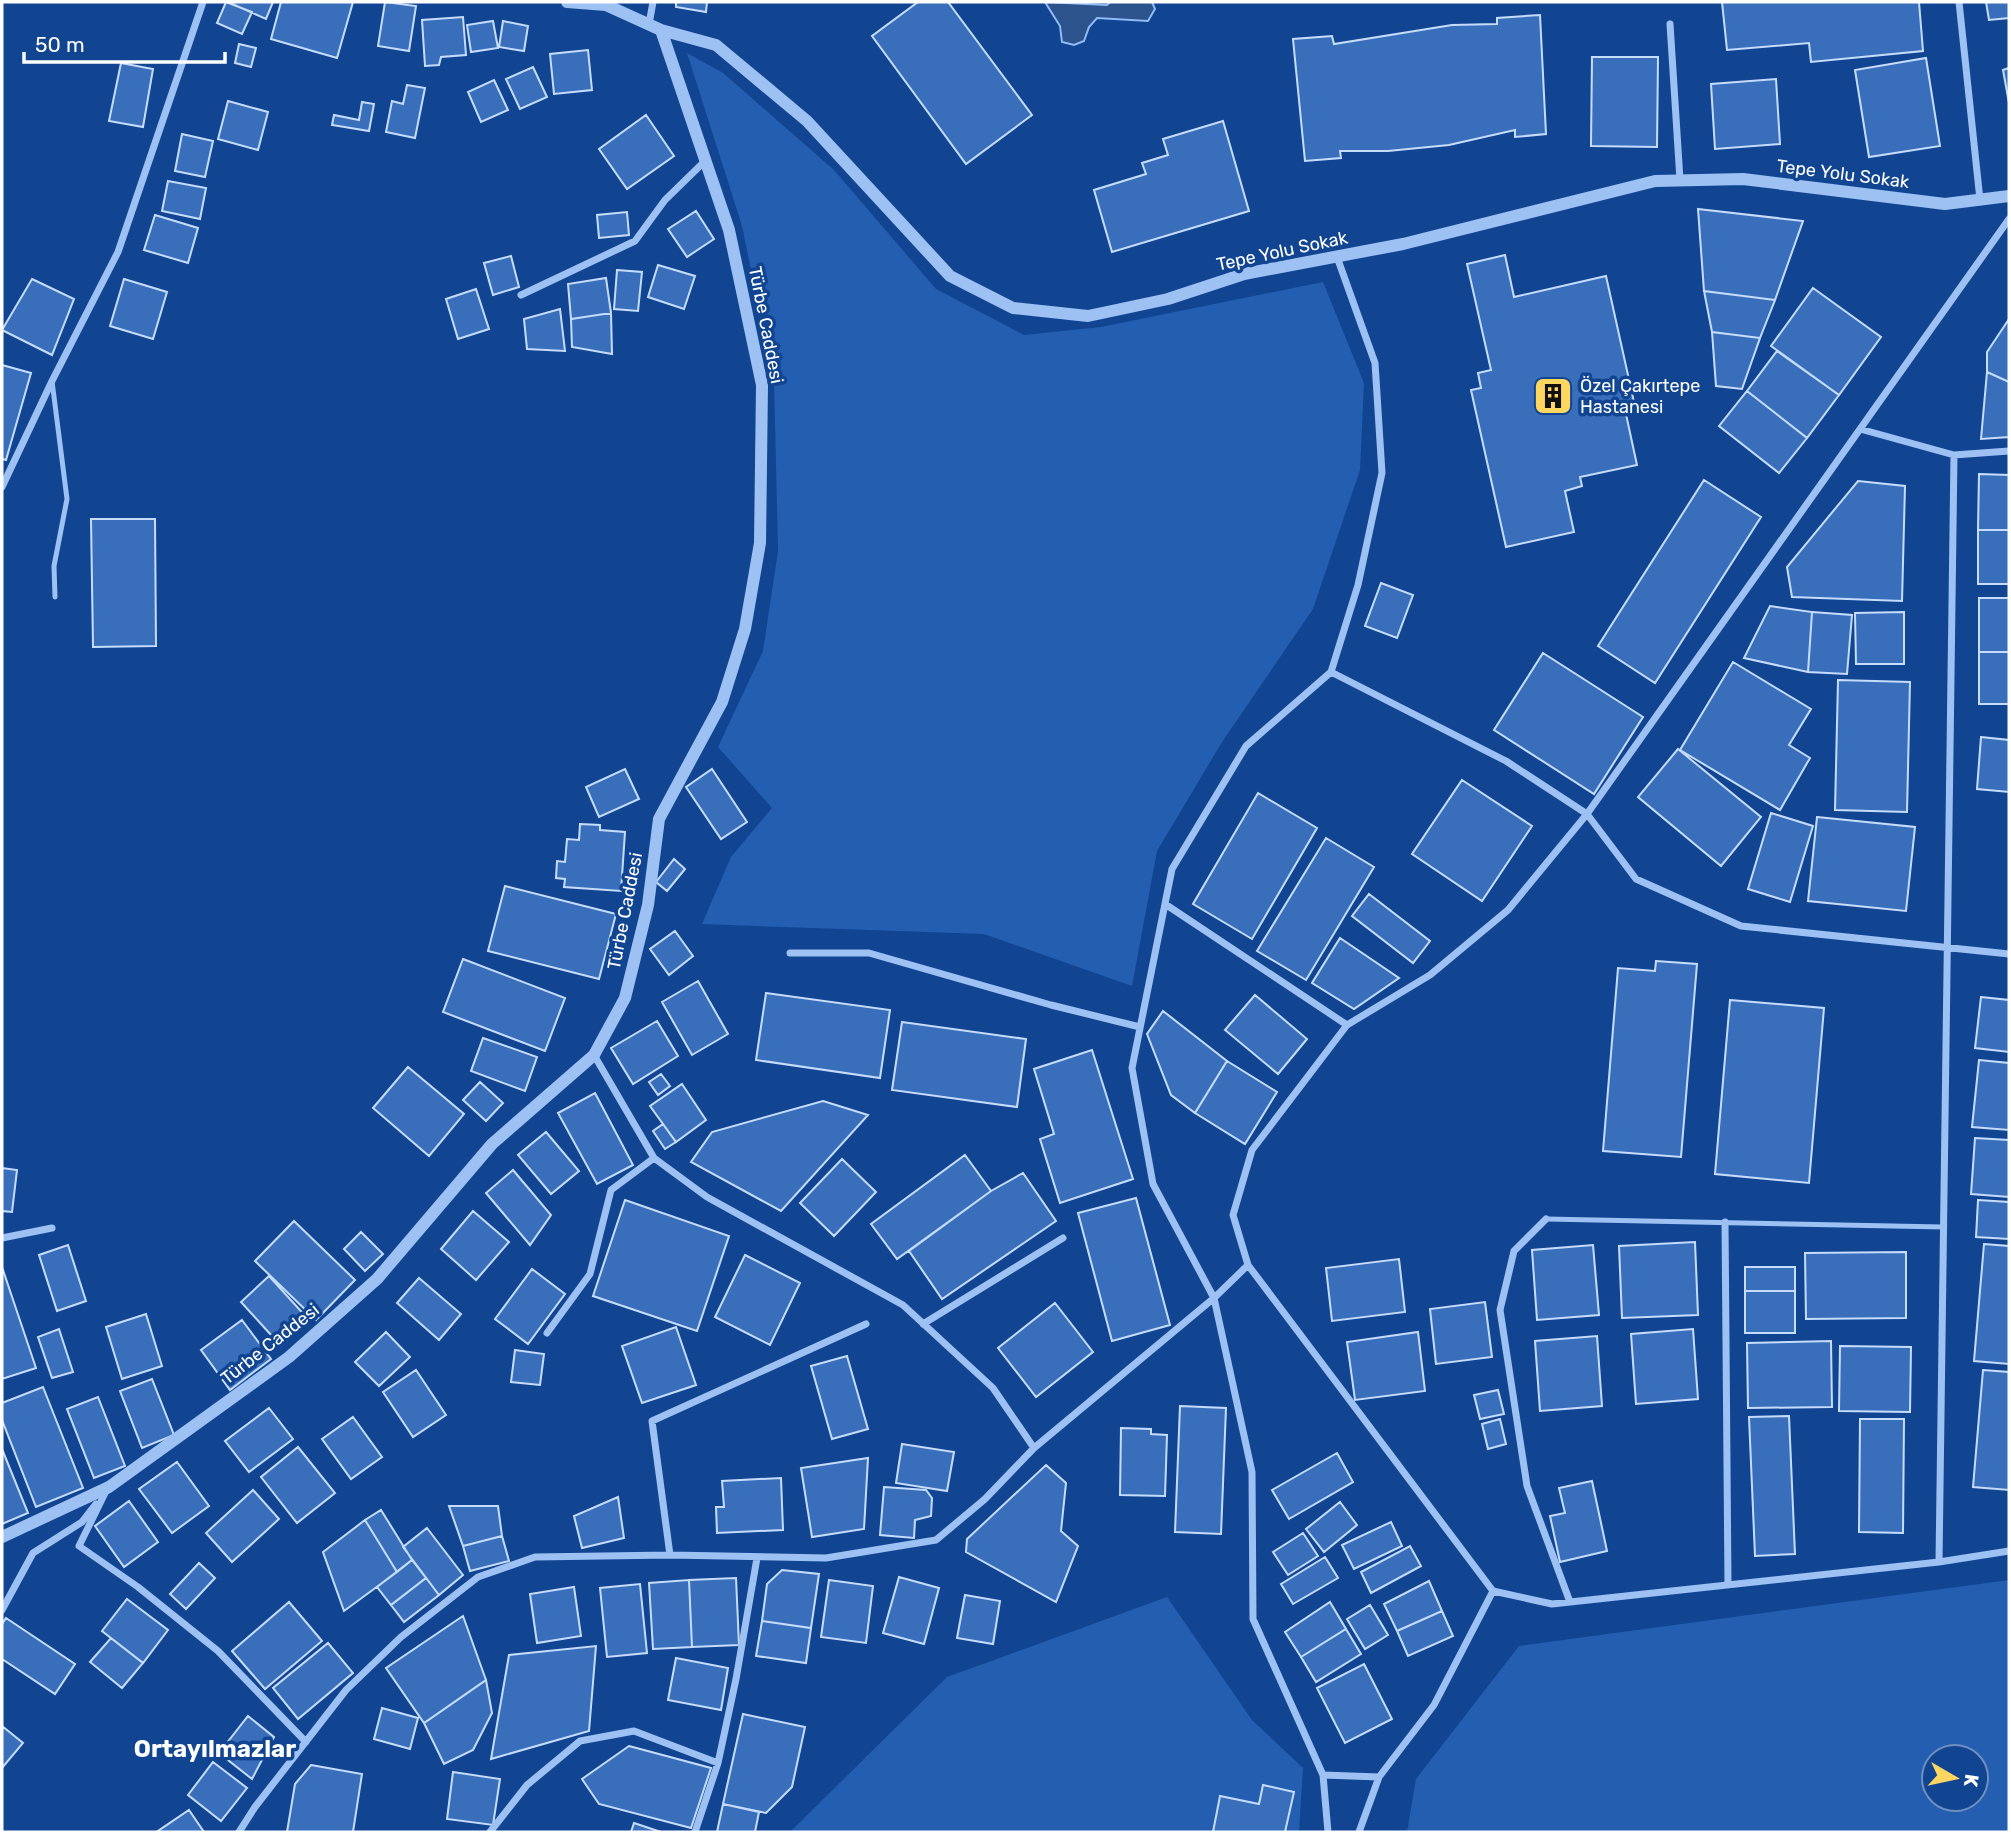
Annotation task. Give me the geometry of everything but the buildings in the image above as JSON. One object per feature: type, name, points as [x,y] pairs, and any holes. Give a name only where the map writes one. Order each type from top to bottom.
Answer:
[{"type":"street","points":[[2,486],[118,252],[203,2]]},
{"type":"street","name":"Tepe Yolu Sokak","points":[[567,2],[606,5],[655,27],[716,45],[807,121],[950,276],[1013,308],[1088,316],[1168,299],[1244,274],[1403,244],[1655,181],[1743,179],[1945,204],[2009,196]]},
{"type":"street","points":[[653,2],[655,27]]},
{"type":"street","points":[[1959,2],[1980,200]]},
{"type":"street","points":[[1670,24],[1680,180]]},
{"type":"street","name":"Türbe Caddesi","points":[[2,1537],[108,1487],[289,1357],[377,1279],[492,1144],[594,1055],[625,998],[648,905],[659,819],[722,702],[745,629],[760,543],[762,385],[729,230],[655,27]]},
{"type":"street","points":[[521,295],[635,241],[665,200],[705,161]]},
{"type":"street","points":[[2009,219],[1587,814],[1508,909],[1430,975],[1347,1025],[1252,1150],[1233,1215],[1248,1265],[1493,1591],[1552,1604],[1939,1562],[2009,1551]]},
{"type":"street","points":[[1328,1832],[1323,1775],[1252,1619],[1252,1472],[1214,1298],[1153,1184],[1132,1068],[1172,869],[1246,746],[1331,672],[1358,586],[1382,472],[1375,363],[1336,257]]},
{"type":"street","points":[[1860,429],[1954,454],[2009,452]]},
{"type":"street","points":[[1939,1562],[1954,454]]},
{"type":"street","points":[[1331,672],[1506,761],[1587,814],[1636,879],[1741,926],[2009,954]]},
{"type":"street","points":[[1165,904],[1347,1025]]},
{"type":"street","points":[[790,953],[869,953],[1051,1005],[1140,1027]]},
{"type":"street","points":[[594,1055],[654,1158],[707,1197],[903,1306],[993,1388],[1034,1448]]},
{"type":"street","points":[[547,1333],[590,1274],[611,1189],[654,1158]]},
{"type":"street","points":[[1546,1219],[1514,1251],[1500,1310],[1527,1486],[1570,1602]]},
{"type":"street","points":[[1725,1222],[1728,1585]]},
{"type":"street","points":[[2,1238],[52,1228]]},
{"type":"street","points":[[923,1324],[1063,1238]]},
{"type":"street","points":[[239,1832],[255,1807],[355,1681],[401,1637],[478,1577],[535,1557],[670,1555],[826,1558],[936,1540],[985,1499],[1034,1448],[1214,1298],[1248,1265]]},
{"type":"street","points":[[670,1555],[652,1421],[866,1324]]},
{"type":"street","points":[[2,1610],[33,1553],[82,1522],[108,1487]]},
{"type":"street","points":[[108,1487],[79,1546],[138,1587],[218,1651],[306,1742]]},
{"type":"street","points":[[695,1832],[718,1763],[757,1558]]},
{"type":"street","points":[[1359,1832],[1379,1777],[1434,1705],[1493,1591]]},
{"type":"street","points":[[490,1832],[527,1784],[580,1741],[634,1731],[718,1763]]},
{"type":"street","points":[[1323,1775],[1379,1777]]},
{"type":"lane","points":[[52,381],[67,499],[54,566],[55,597]]},
{"type":"lane","points":[[1546,1219],[1943,1227]]},
{"type":"shaded area","points":[[1045,2],[1107,5],[1110,2],[1152,2],[1155,9],[1148,21],[1097,18],[1089,27],[1084,41],[1074,45],[1062,42],[1060,26]]},
{"type":"shaded area","points":[[687,53],[723,73],[834,170],[936,289],[1024,335],[1101,327],[1323,282],[1364,383],[1360,470],[1313,609],[1222,742],[1157,851],[1132,986],[984,934],[702,924],[731,857],[772,808],[718,747],[763,651],[778,551],[774,381],[742,226]]},
{"type":"shaded area","points":[[2009,1580],[2009,1832],[1407,1832],[1416,1779],[1519,1646]]},
{"type":"shaded area","points":[[1167,1597],[1252,1720],[1303,1768],[1299,1832],[790,1832],[947,1677]]},
{"type":"place","name":"Özel Çakırtepe Hastanesi","points":[[1553,396]]},
{"type":"district","name":"Ortayılmazlar","points":[[215,1749]]}]
